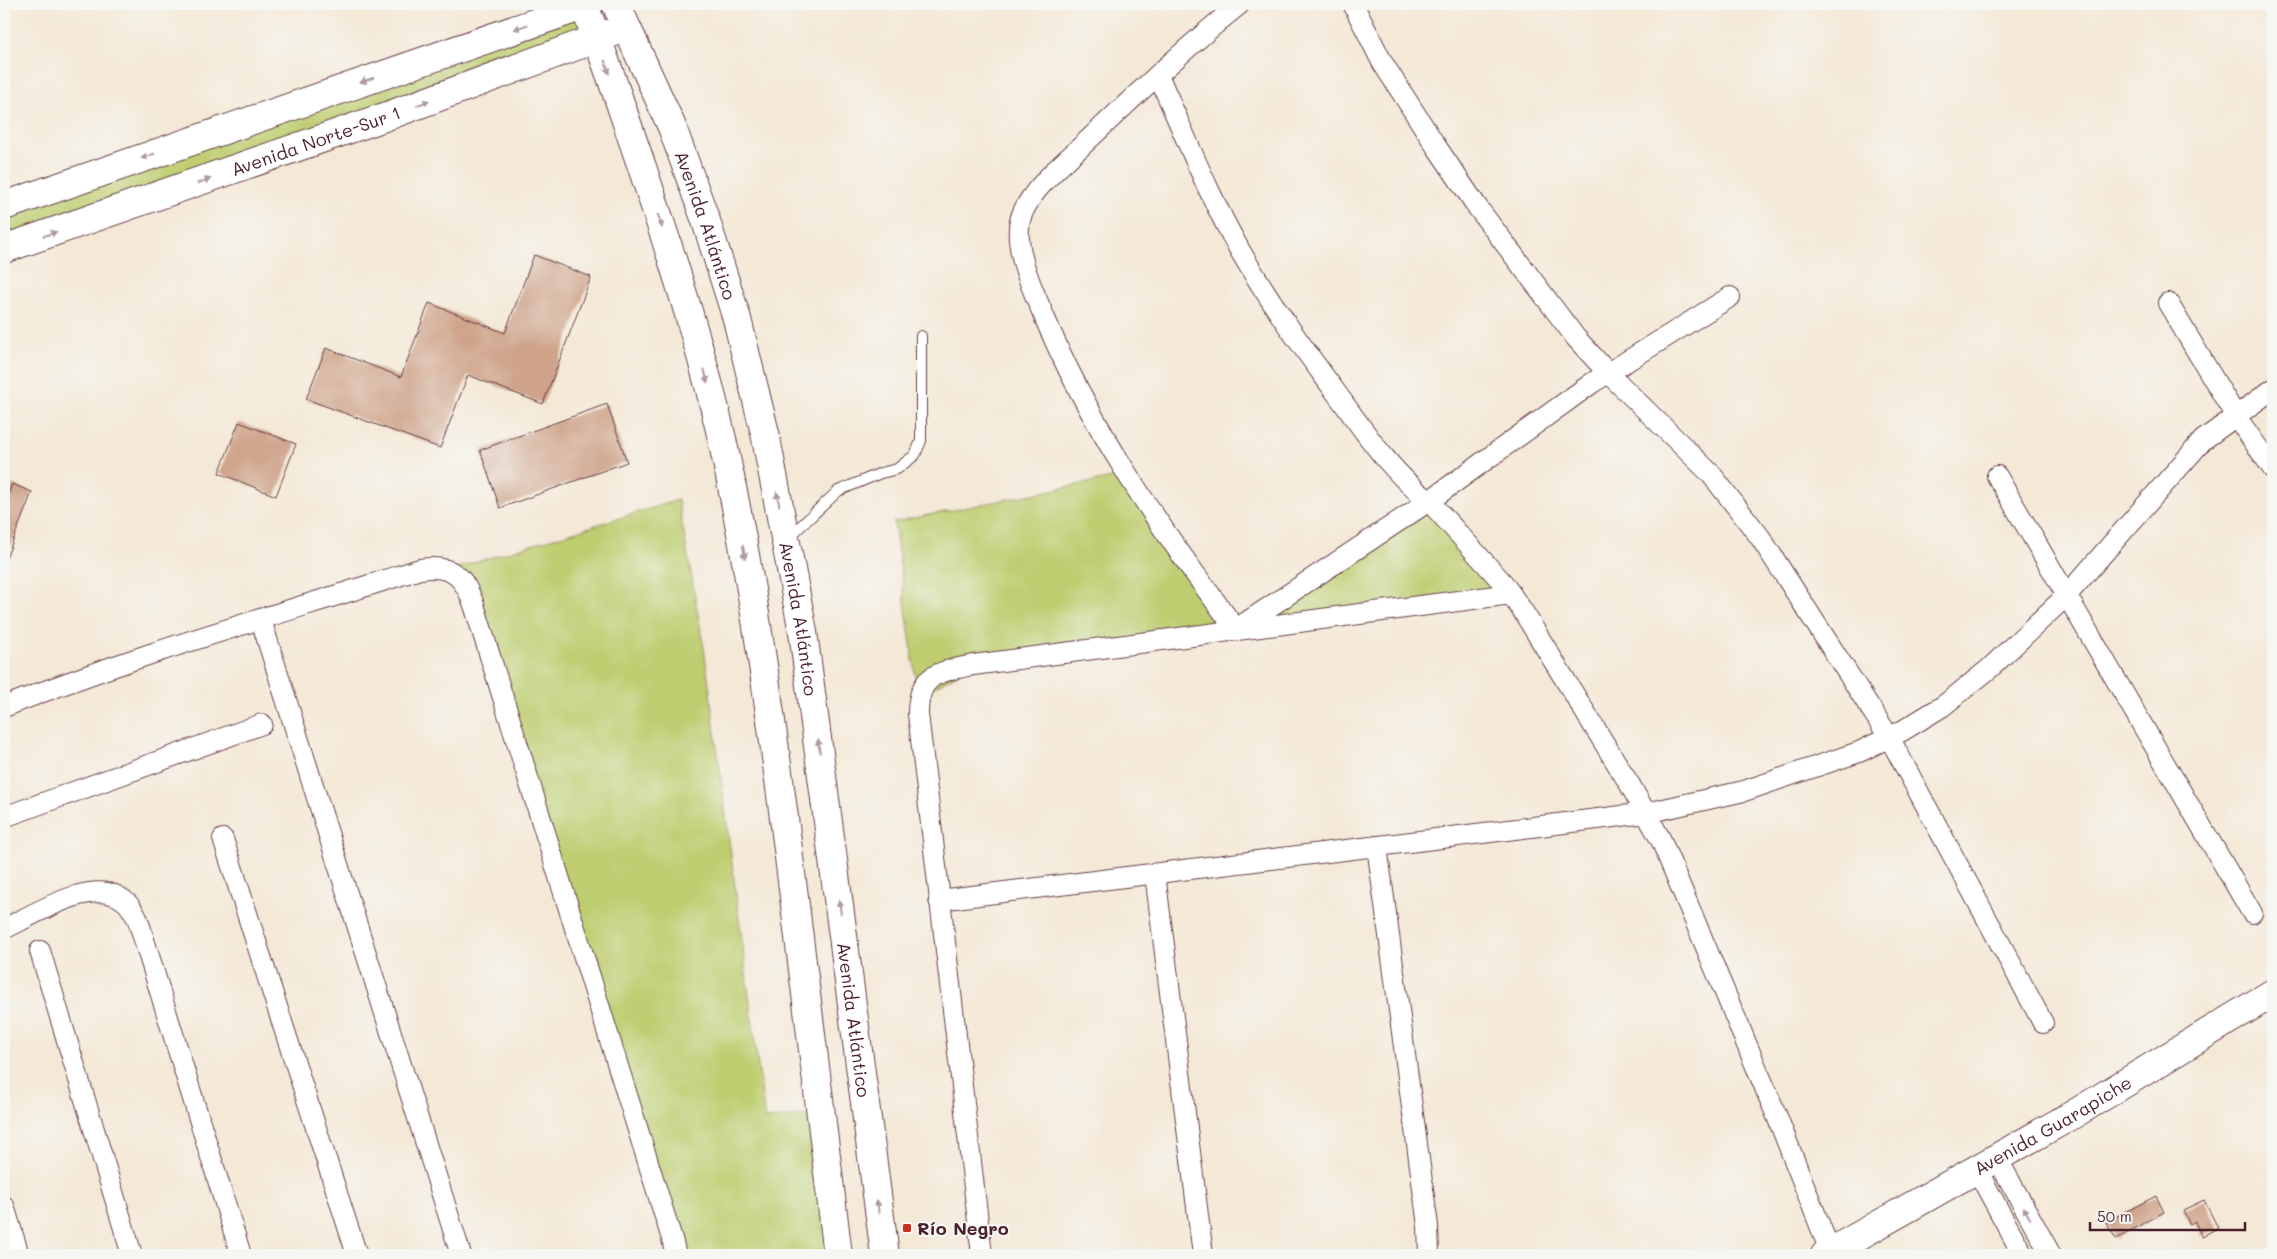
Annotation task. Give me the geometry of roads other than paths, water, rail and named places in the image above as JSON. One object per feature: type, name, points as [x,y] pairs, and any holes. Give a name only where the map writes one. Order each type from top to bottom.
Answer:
[{"type":"main road","points":[[4,206],[585,4],[670,250],[695,332],[721,437],[741,531],[763,658],[838,1255]]},
{"type":"main road","name":"Avenida Norte-Sur 1","points":[[4,249],[390,116],[598,39],[622,15]]},
{"type":"main road","name":"Avenida Atlántico","points":[[622,15],[672,127],[706,221],[737,319],[765,433],[787,540],[816,726],[885,1255]]},
{"type":"main road","name":"Avenida Guarapiche","points":[[1822,1254],[1987,1164],[2273,993]]},
{"type":"street","points":[[1236,630],[1185,562],[1139,494],[1078,392],[1034,293],[1023,261],[1020,242],[1022,213],[1053,173],[1158,76],[1240,4]]},
{"type":"street","points":[[1352,4],[1382,62],[1478,208],[1576,338],[1608,373],[1711,474],[1760,537],[1888,737],[2043,1023]]},
{"type":"street","points":[[1158,76],[1214,200],[1242,254],[1266,292],[1356,420],[1399,473],[1416,492],[1429,501],[1511,594],[1580,702],[1646,814],[1684,891],[1782,1128],[1822,1254]]},
{"type":"street","points":[[1236,630],[1429,501],[1608,373],[1730,297]]},
{"type":"street","points":[[2168,303],[2235,415],[2273,469]]},
{"type":"street","points":[[939,900],[1646,814],[1744,791],[1859,752],[1943,706],[1990,669],[2066,596],[2184,459],[2203,440],[2273,389]]},
{"type":"street","points":[[1997,476],[2252,913]]},
{"type":"street","points":[[4,707],[133,660],[420,569],[435,567],[449,570],[462,580],[470,593],[475,608],[676,1255]]},
{"type":"street","points":[[982,1255],[918,714],[918,696],[923,685],[932,677],[945,671],[973,665],[1192,638],[1236,630],[1511,594]]},
{"type":"street","points":[[261,620],[461,1255]]},
{"type":"street","points":[[4,817],[262,724]]},
{"type":"street","points":[[223,839],[357,1255]]},
{"type":"street","points":[[1377,846],[1428,1226],[1429,1255]]},
{"type":"street","points":[[1156,874],[1203,1255]]},
{"type":"street","points":[[4,929],[82,894],[101,891],[113,894],[122,898],[131,907],[138,920],[241,1255]]},
{"type":"street","points":[[40,951],[132,1255]]},
{"type":"street","points":[[1987,1164],[2023,1255]]},
{"type":"street","points":[[1987,1164],[2051,1255]]},
{"type":"street","points":[[4,1206],[19,1255]]},
{"type":"lane","points":[[787,540],[838,491],[881,473],[896,469],[915,455],[921,441],[921,336]]},
{"type":"place","name":"Río Negro","points":[[907,1228]]}]
